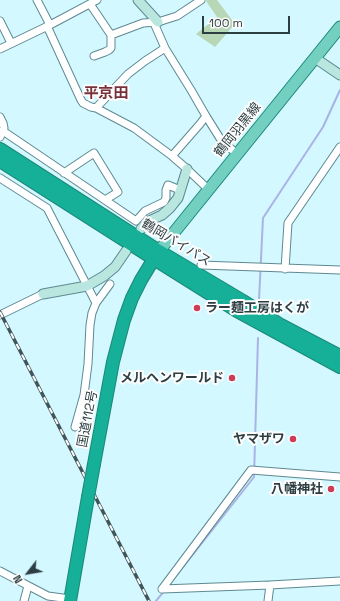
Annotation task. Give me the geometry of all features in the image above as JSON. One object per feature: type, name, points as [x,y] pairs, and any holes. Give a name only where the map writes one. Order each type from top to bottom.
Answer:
[{"type":"highway","name":"鶴岡バイパス","points":[[1,146],[237,310],[340,367]]},
{"type":"highway","name":"鶴岡バイパス","points":[[156,255],[243,301],[279,324],[340,356]]},
{"type":"highway","name":"国道112号","points":[[70,600],[113,362],[124,320],[132,298],[156,255]]},
{"type":"main road","name":"鶴岡羽黒線","points":[[156,255],[340,27]]},
{"type":"street","points":[[37,0],[81,100],[87,106],[96,108],[134,128],[172,156],[208,189]]},
{"type":"street","points":[[0,49],[48,26],[86,3],[97,0]]},
{"type":"street","points":[[138,0],[156,22],[165,48],[221,140],[237,154]]},
{"type":"street","points":[[111,35],[143,23],[156,22],[177,16],[201,0]]},
{"type":"street","points":[[86,3],[111,35],[111,48],[94,56]]},
{"type":"street","points":[[0,21],[11,43]]},
{"type":"street","points":[[96,108],[128,74],[165,48]]},
{"type":"street","points":[[315,58],[340,75]]},
{"type":"street","points":[[172,156],[206,116]]},
{"type":"street","points":[[0,117],[4,128],[1,146],[64,173],[136,221],[145,211],[164,202],[168,185],[180,190]]},
{"type":"street","points":[[285,269],[288,223],[340,147]]},
{"type":"street","points":[[64,173],[94,153],[118,192],[105,200]]},
{"type":"street","points":[[141,229],[148,222],[162,215],[178,198],[187,169]]},
{"type":"street","points":[[0,178],[47,208],[96,302]]},
{"type":"street","points":[[0,314],[44,294],[87,286],[104,276],[115,267],[126,251]]},
{"type":"street","points":[[201,265],[340,270]]},
{"type":"street","points":[[75,426],[84,395],[92,313],[96,302],[110,284]]},
{"type":"street","points":[[340,477],[251,470],[162,589],[340,581]]},
{"type":"street","points":[[0,571],[48,596],[70,600]]},
{"type":"street","points":[[268,601],[270,585]]},
{"type":"street","points":[[24,601],[28,586]]},
{"type":"green space","points":[[217,0],[235,24],[215,47],[196,34],[217,17],[206,1]]},
{"type":"waterway","points":[[259,300],[263,218],[323,127],[340,90]]},
{"type":"waterway","points":[[176,576],[254,477],[258,338]]},
{"type":"waterway","points":[[156,601],[165,590]]},
{"type":"railway","points":[[0,312],[149,601]]},
{"type":"place","name":"ラー麺工房はくが","points":[[197,308]]},
{"type":"place","name":"メルヘンワールド","points":[[232,378]]},
{"type":"place","name":"ヤマザワ","points":[[293,439]]},
{"type":"place","name":"八幡神社","points":[[331,489]]},
{"type":"district","name":"平京田","points":[[106,94]]}]
